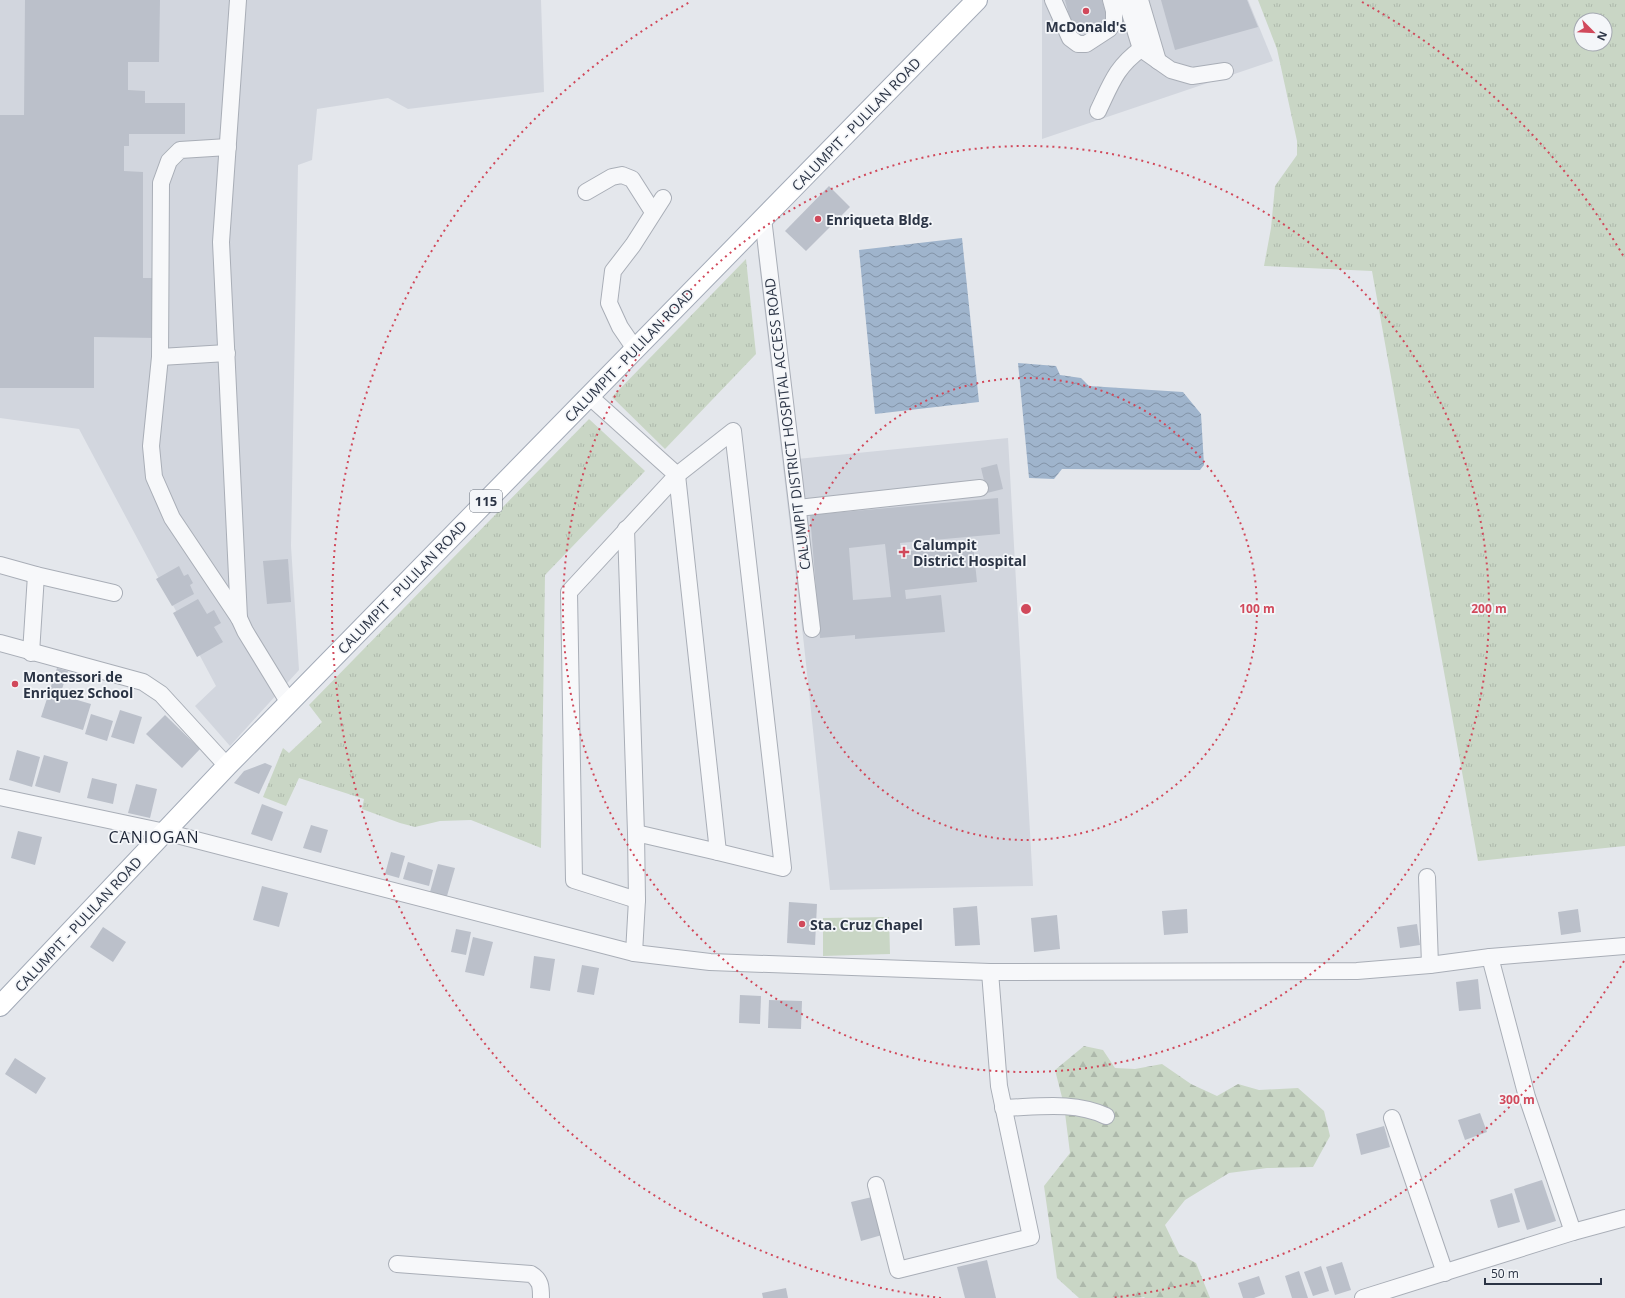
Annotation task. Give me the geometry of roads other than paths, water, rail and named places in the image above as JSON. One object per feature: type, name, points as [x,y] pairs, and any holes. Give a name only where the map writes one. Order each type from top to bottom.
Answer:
[{"type":"main road","name":"CALUMPIT - PULILAN ROAD","points":[[0,1006],[288,703],[977,0]]},
{"type":"street","points":[[238,0],[221,242],[239,618]]},
{"type":"street","points":[[1053,0],[1070,38],[1078,44],[1086,44],[1109,29],[1114,22],[1114,11],[1111,0]]},
{"type":"street","points":[[1126,0],[1141,49],[1171,70],[1192,76],[1225,71]]},
{"type":"street","points":[[1140,0],[1158,61]]},
{"type":"street","points":[[1098,111],[1118,70],[1131,56],[1141,49]]},
{"type":"street","points":[[228,148],[180,150],[169,161],[161,183],[160,357],[151,446],[154,477],[172,518],[239,618],[245,631],[288,703]]},
{"type":"street","points":[[586,192],[612,177],[622,176],[632,179],[653,212]]},
{"type":"street","points":[[635,348],[620,327],[609,303],[612,271],[633,245],[653,212],[664,198]]},
{"type":"street","name":"CALUMPIT DISTRICT HOSPITAL ACCESS ROAD","points":[[763,218],[812,629]]},
{"type":"street","points":[[160,357],[227,353]]},
{"type":"street","points":[[588,396],[677,475],[718,852]]},
{"type":"street","points":[[636,834],[783,868],[732,431],[677,475],[569,592],[574,880],[637,900]]},
{"type":"street","points":[[798,508],[980,488]]},
{"type":"street","points":[[626,529],[636,834],[637,900],[634,953]]},
{"type":"street","points":[[0,565],[114,593]]},
{"type":"street","points":[[31,653],[36,575]]},
{"type":"street","points":[[0,643],[31,653],[143,682],[161,694],[227,766]]},
{"type":"street","points":[[0,797],[165,832],[634,953],[710,962],[990,972],[1357,971],[1430,965],[1490,957],[1625,946]]},
{"type":"street","points":[[1427,877],[1430,965]]},
{"type":"street","points":[[1490,957],[1527,1097],[1573,1232]]},
{"type":"street","points":[[876,1185],[898,1270],[1031,1237],[999,1086],[990,972]]},
{"type":"street","points":[[1003,1108],[1072,1106],[1094,1110],[1106,1116]]},
{"type":"street","points":[[1392,1118],[1445,1272]]},
{"type":"street","points":[[1363,1298],[1573,1232],[1625,1218]]},
{"type":"street","points":[[397,1264],[531,1274],[536,1277],[541,1285],[541,1298]]},
{"type":"water","points":[[962,238],[979,402],[875,414],[859,250]]},
{"type":"water","points":[[1018,363],[1056,366],[1060,375],[1081,378],[1089,386],[1183,392],[1201,414],[1204,465],[1200,470],[1062,469],[1054,479],[1029,478]]},
{"type":"place","name":"McDonald's","points":[[1086,11]]},
{"type":"place","name":"Enriqueta Bldg.","points":[[818,219]]},
{"type":"place","name":"Calumpit District Hospital","points":[[904,552]]},
{"type":"place","name":"Montessori de Enriquez School","points":[[15,684]]},
{"type":"place","name":"Sta. Cruz Chapel","points":[[802,924]]},
{"type":"district","name":"CANIOGAN","points":[[154,837]]}]
